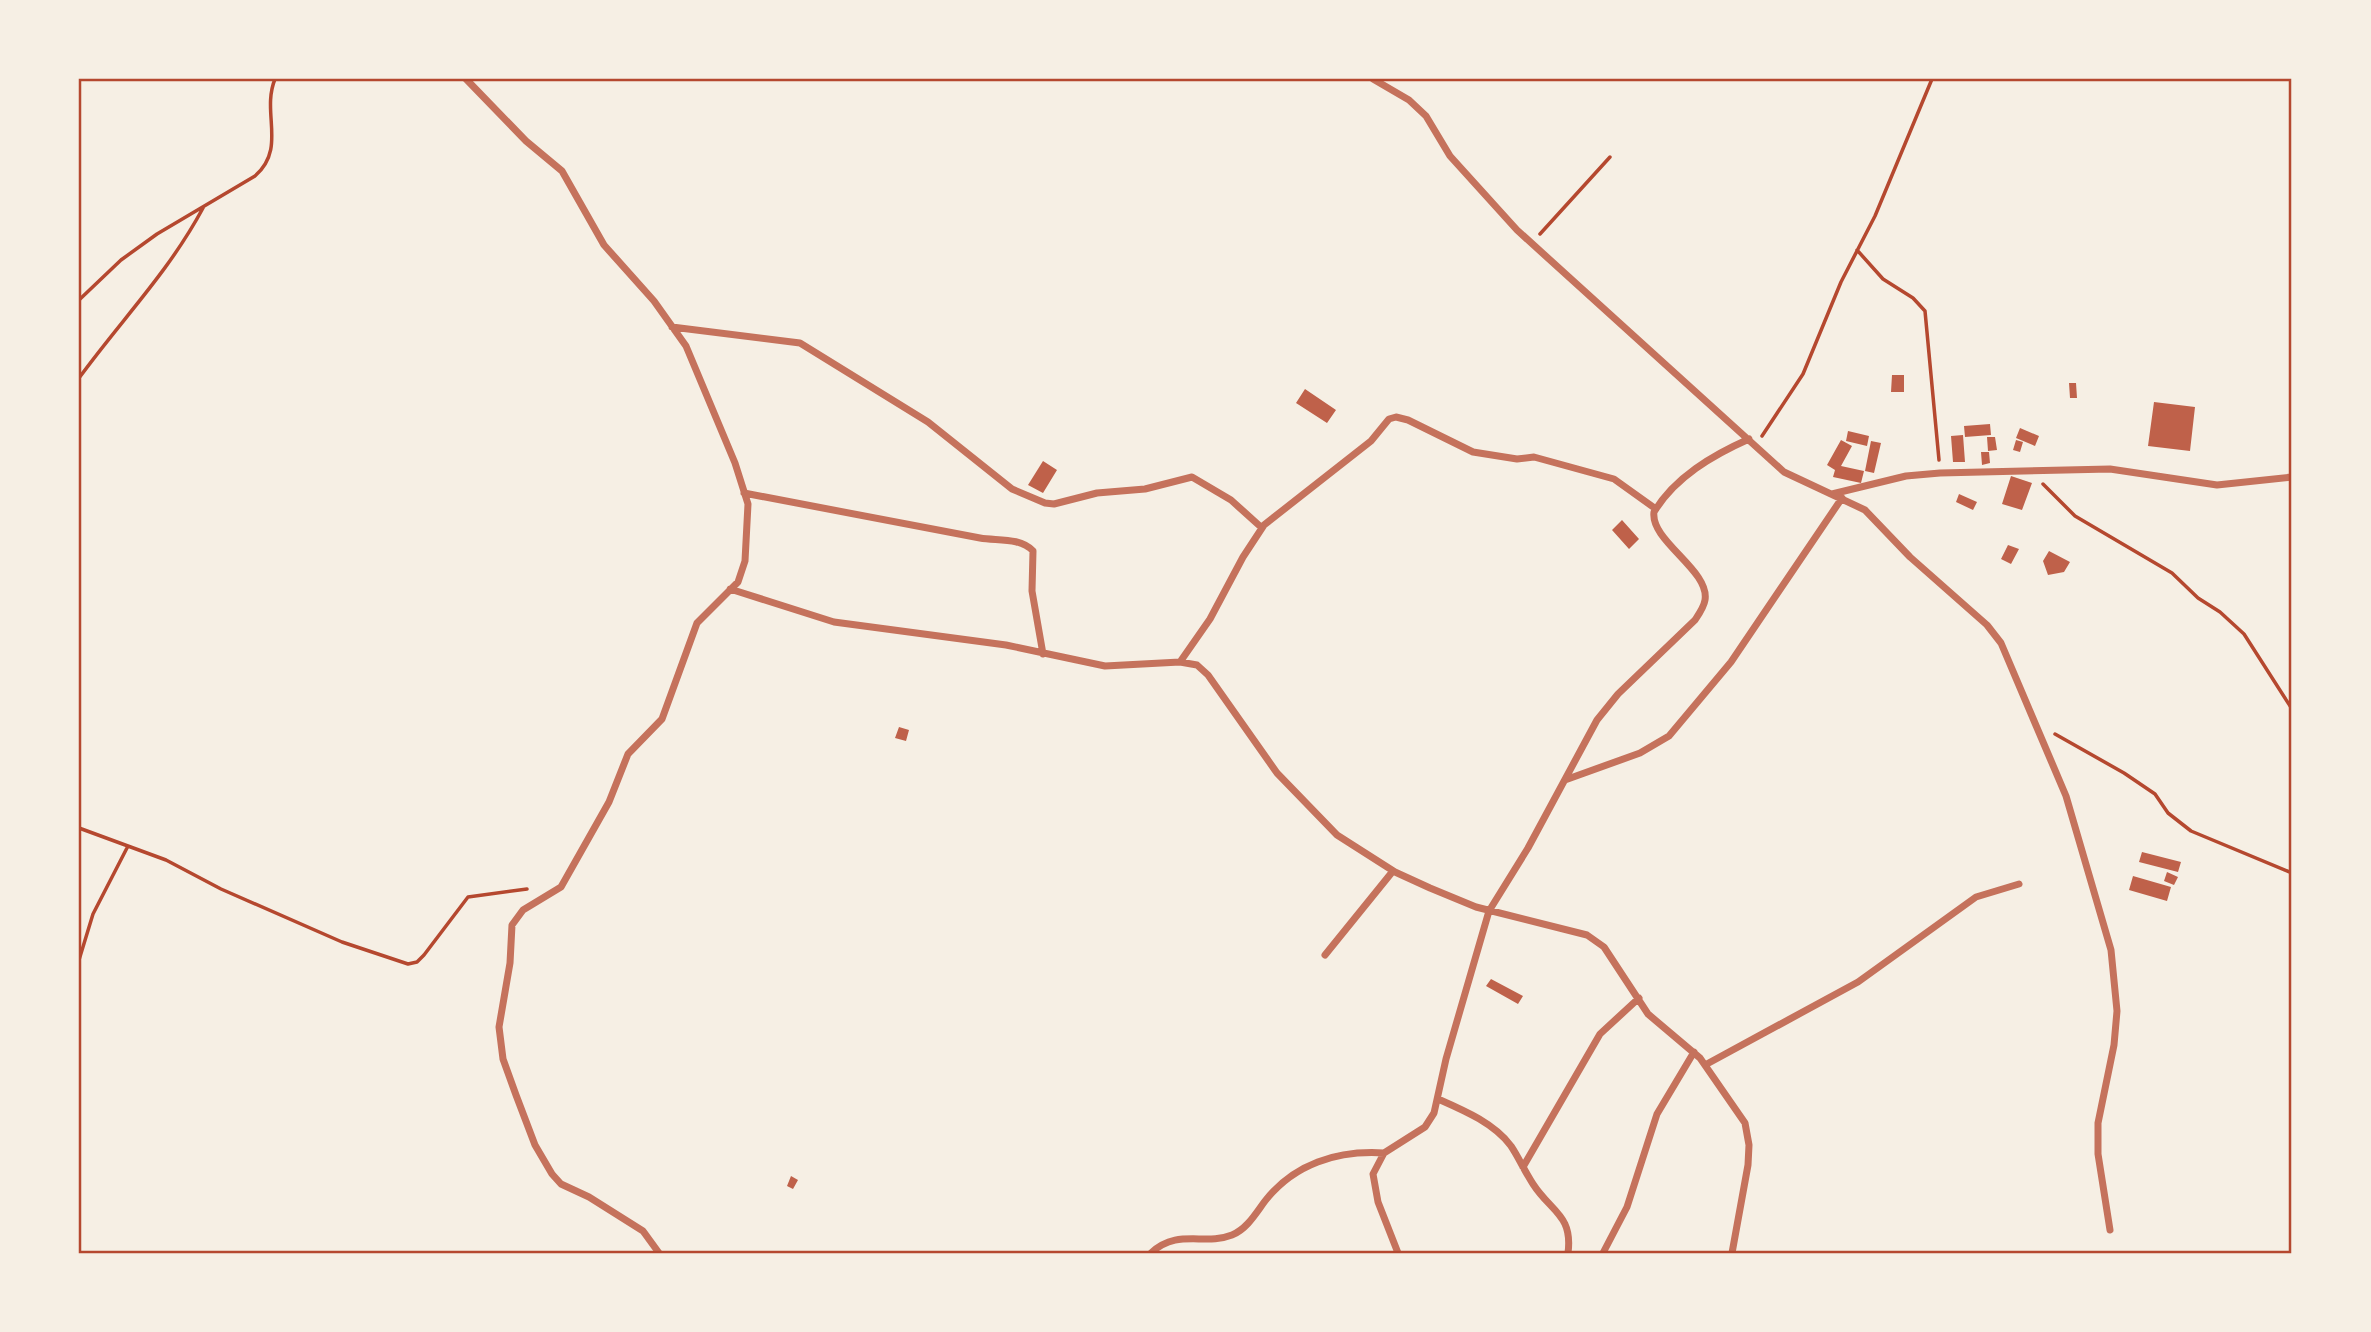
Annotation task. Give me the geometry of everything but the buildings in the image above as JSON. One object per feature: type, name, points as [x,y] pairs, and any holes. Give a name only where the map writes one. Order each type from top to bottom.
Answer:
[{"type":"street","points":[[466,79],[526,141],[562,171],[604,245],[686,346],[744,493],[749,530],[745,561],[738,582],[697,622],[662,719],[628,754],[609,802],[561,887],[523,910],[512,925],[510,963],[499,1027],[503,1059],[535,1144],[552,1174],[561,1184],[589,1196],[643,1231],[659,1253]]},
{"type":"street","points":[[1373,79],[1409,100],[1426,116],[1450,156],[1532,244],[1784,472],[1865,510],[1894,541],[1987,625],[2001,643],[2066,796],[2111,950],[2116,999],[2114,1045],[2098,1123],[2098,1154],[2110,1230]]},
{"type":"street","points":[[672,327],[800,343],[838,363],[928,422],[1012,489],[1045,503],[1054,504],[1097,492],[1145,489],[1192,477],[1231,500],[1262,528]]},
{"type":"street","points":[[1180,662],[1210,619],[1237,566],[1262,528],[1370,441],[1389,419],[1396,417],[1474,452],[1517,459],[1534,457],[1614,480],[1656,509]]},
{"type":"street","points":[[1398,1253],[1373,1185],[1376,1166],[1384,1153],[1430,1121],[1489,911],[1597,720],[1618,694],[1695,620],[1703,606],[1704,589],[1659,531],[1653,517],[1656,509],[1683,478],[1724,450],[1749,439]]},
{"type":"street","points":[[1831,494],[1906,476],[2032,472],[2063,468],[2131,470],[2182,482],[2217,485],[2292,477]]},
{"type":"street","points":[[744,493],[980,538],[1015,541],[1029,547],[1034,553],[1034,608],[1043,654]]},
{"type":"street","points":[[1565,780],[1640,752],[1669,736],[1731,662],[1842,498]]},
{"type":"street","points":[[730,589],[834,622],[1006,645],[1105,666],[1180,662],[1196,665],[1208,675],[1277,773],[1337,835],[1392,871],[1489,911],[1587,935],[1604,947],[1660,1027],[1694,1052],[1745,1123],[1749,1145],[1732,1253]]},
{"type":"street","points":[[1325,955],[1392,871]]},
{"type":"street","points":[[1705,1065],[1858,982],[1976,897],[2019,884]]},
{"type":"street","points":[[1523,1167],[1600,1034],[1639,998]]},
{"type":"street","points":[[1603,1253],[1627,1207],[1657,1114],[1694,1052]]},
{"type":"street","points":[[1438,1098],[1473,1116],[1506,1140],[1533,1185],[1565,1221],[1570,1236],[1568,1253]]},
{"type":"street","points":[[1151,1253],[1177,1239],[1235,1234],[1292,1172],[1308,1164],[1367,1152],[1384,1153]]},
{"type":"path","points":[[79,300],[130,253],[266,166],[274,138],[270,94],[275,79]]},
{"type":"path","points":[[1756,446],[1803,374],[1857,250],[1875,216],[1932,79]]},
{"type":"path","points":[[1532,244],[1610,157]]},
{"type":"path","points":[[79,378],[167,268],[204,206]]},
{"type":"path","points":[[1857,250],[1883,279],[1913,298],[1925,311],[1940,473]]},
{"type":"path","points":[[2032,472],[2076,516],[2172,573],[2198,598],[2220,612],[2244,634],[2292,709]]},
{"type":"path","points":[[2052,732],[2155,794],[2168,813],[2191,831],[2292,873]]},
{"type":"path","points":[[79,828],[166,860],[222,889],[342,942],[408,964],[417,962],[424,955],[468,897],[534,889]]},
{"type":"path","points":[[79,960],[93,914],[129,846]]}]
